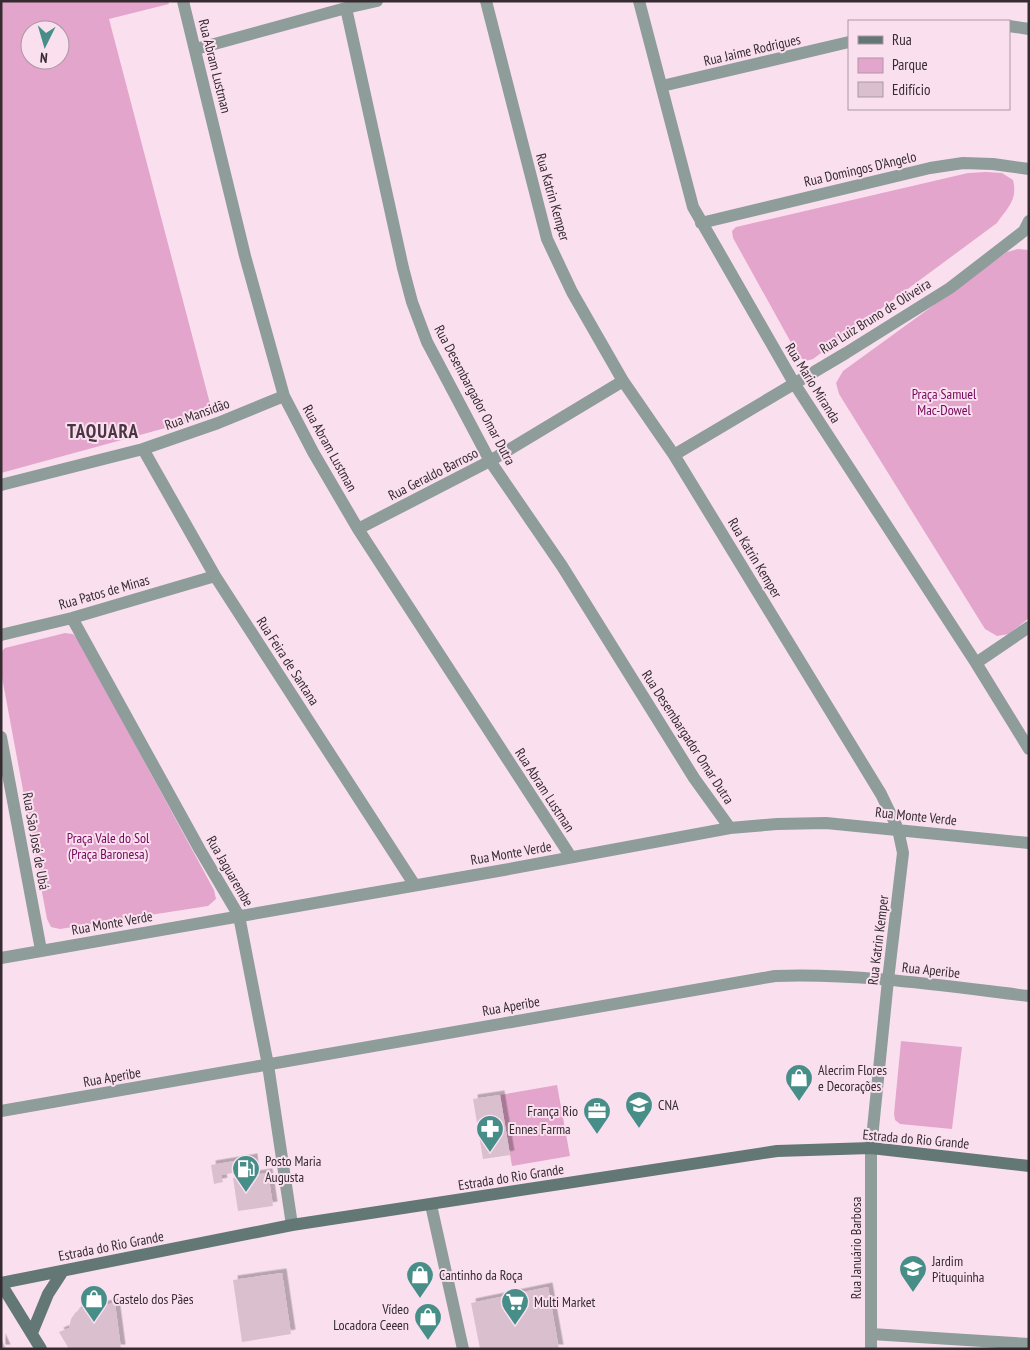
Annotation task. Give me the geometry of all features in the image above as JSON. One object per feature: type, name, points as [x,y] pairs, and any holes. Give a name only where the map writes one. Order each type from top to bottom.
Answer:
[{"type":"main road","name":"Estrada do Rio Grande","points":[[1,1284],[292,1225],[777,1151],[871,1148],[1029,1166]]},
{"type":"main road","points":[[32,1333],[48,1294],[63,1271]]},
{"type":"main road","points":[[1,1284],[41,1349]]},
{"type":"street","name":"Rua Abram Lustman","points":[[183,1],[245,256],[284,396],[313,452],[358,529],[571,857]]},
{"type":"street","points":[[196,49],[377,1]]},
{"type":"street","name":"Rua Katrin Kemper","points":[[486,1],[547,240],[572,292],[624,381],[674,455],[881,794],[898,829],[903,853],[871,1148]]},
{"type":"street","name":"Rua Mario Miranda","points":[[639,1],[693,208],[794,383],[976,663],[1029,749]]},
{"type":"street","name":"Rua Desembargador Omar Dutra","points":[[346,8],[403,268],[412,302],[428,342],[490,461],[562,566],[694,778],[730,828]]},
{"type":"street","points":[[1010,26],[1029,29]]},
{"type":"street","name":"Rua Jaime Rodrigues","points":[[662,86],[848,42]]},
{"type":"street","name":"Rua Domingos D'Angelo","points":[[701,223],[930,168],[963,163],[993,164],[1029,169]]},
{"type":"street","name":"Rua Luiz Bruno de Oliveira","points":[[674,455],[846,353],[950,288],[1027,228]]},
{"type":"street","name":"Rua Geraldo Barroso","points":[[358,529],[490,461],[624,381]]},
{"type":"street","name":"Rua Mansidão","points":[[1,485],[143,449],[218,423],[284,396]]},
{"type":"street","name":"Rua Feira de Santana","points":[[143,449],[214,576],[414,884]]},
{"type":"street","name":"Rua Patos de Minas","points":[[1,635],[72,618],[214,576]]},
{"type":"street","name":"Rua Jaguarembe","points":[[72,618],[200,850],[239,916],[268,1065],[292,1225]]},
{"type":"street","points":[[976,663],[1029,627]]},
{"type":"street","name":"Rua São José de Ubá","points":[[1,738],[40,950]]},
{"type":"street","name":"Rua Monte Verde","points":[[1,958],[730,828],[777,824],[826,823],[1029,843]]},
{"type":"street","name":"Rua Aperibe","points":[[1,1111],[775,976],[811,974],[888,980],[1029,996]]},
{"type":"street","name":"Rua Januário Barbosa","points":[[871,1148],[871,1349]]},
{"type":"street","points":[[431,1205],[463,1349]]},
{"type":"street","points":[[871,1334],[977,1344],[1029,1344]]},
{"type":"green space","points":[[1,1],[168,1],[169,4],[109,19],[213,415],[1,473]]},
{"type":"green space","points":[[968,173],[1002,173],[1013,180],[1013,198],[997,223],[813,359],[806,361],[799,357],[733,238],[732,231],[736,227]]},
{"type":"green space","name":"Praça Samuel Mac-Dowel","points":[[1018,249],[1029,250],[1029,618],[1009,634],[997,636],[985,629],[839,394],[836,383],[843,371],[1007,252]]},
{"type":"green space","name":"Praça Vale do Sol (Praça Baronesa)","points":[[65,633],[73,634],[78,639],[214,890],[216,899],[208,906],[60,929],[51,927],[47,919],[1,672],[1,652],[5,648]]},
{"type":"green space","points":[[901,1041],[962,1047],[952,1129],[900,1124],[895,1120]]},
{"type":"green space","points":[[557,1085],[570,1156],[512,1166],[500,1095]]},
{"type":"building","points":[[500,1095],[510,1155],[483,1159],[473,1099]]},
{"type":"building","points":[[253,1158],[254,1169],[221,1175],[223,1182],[214,1184],[211,1165]]},
{"type":"building","points":[[268,1173],[273,1206],[238,1211],[233,1178]]},
{"type":"building","points":[[282,1273],[291,1334],[242,1342],[233,1280]]},
{"type":"building","name":"Multi Market","points":[[548,1287],[559,1349],[480,1349],[471,1303]]},
{"type":"building","name":"Castelo dos Pães","points":[[115,1303],[121,1349],[69,1349],[59,1332],[69,1328],[75,1313],[80,1309]]},
{"type":"building","points":[[1,1338],[6,1349],[1,1349]]},
{"type":"place","name":"Alecrim Flores e Decorações","points":[[799,1102]]},
{"type":"place","name":"CNA","points":[[639,1129]]},
{"type":"place","name":"França Rio","points":[[597,1135]]},
{"type":"place","name":"Ennes Farma","points":[[490,1153]]},
{"type":"place","name":"Posto Maria Augusta","points":[[246,1193]]},
{"type":"place","name":"Jardim Pituquinha","points":[[913,1293]]},
{"type":"place","name":"Cantinho da Roça","points":[[420,1299]]},
{"type":"place","name":"Castelo dos Pães","points":[[94,1323]]},
{"type":"place","name":"Multi Market","points":[[515,1326]]},
{"type":"place","name":"Vídeo Locadora Ceeen","points":[[428,1341]]},
{"type":"district","name":"TAQUARA","points":[[103,431]]}]
